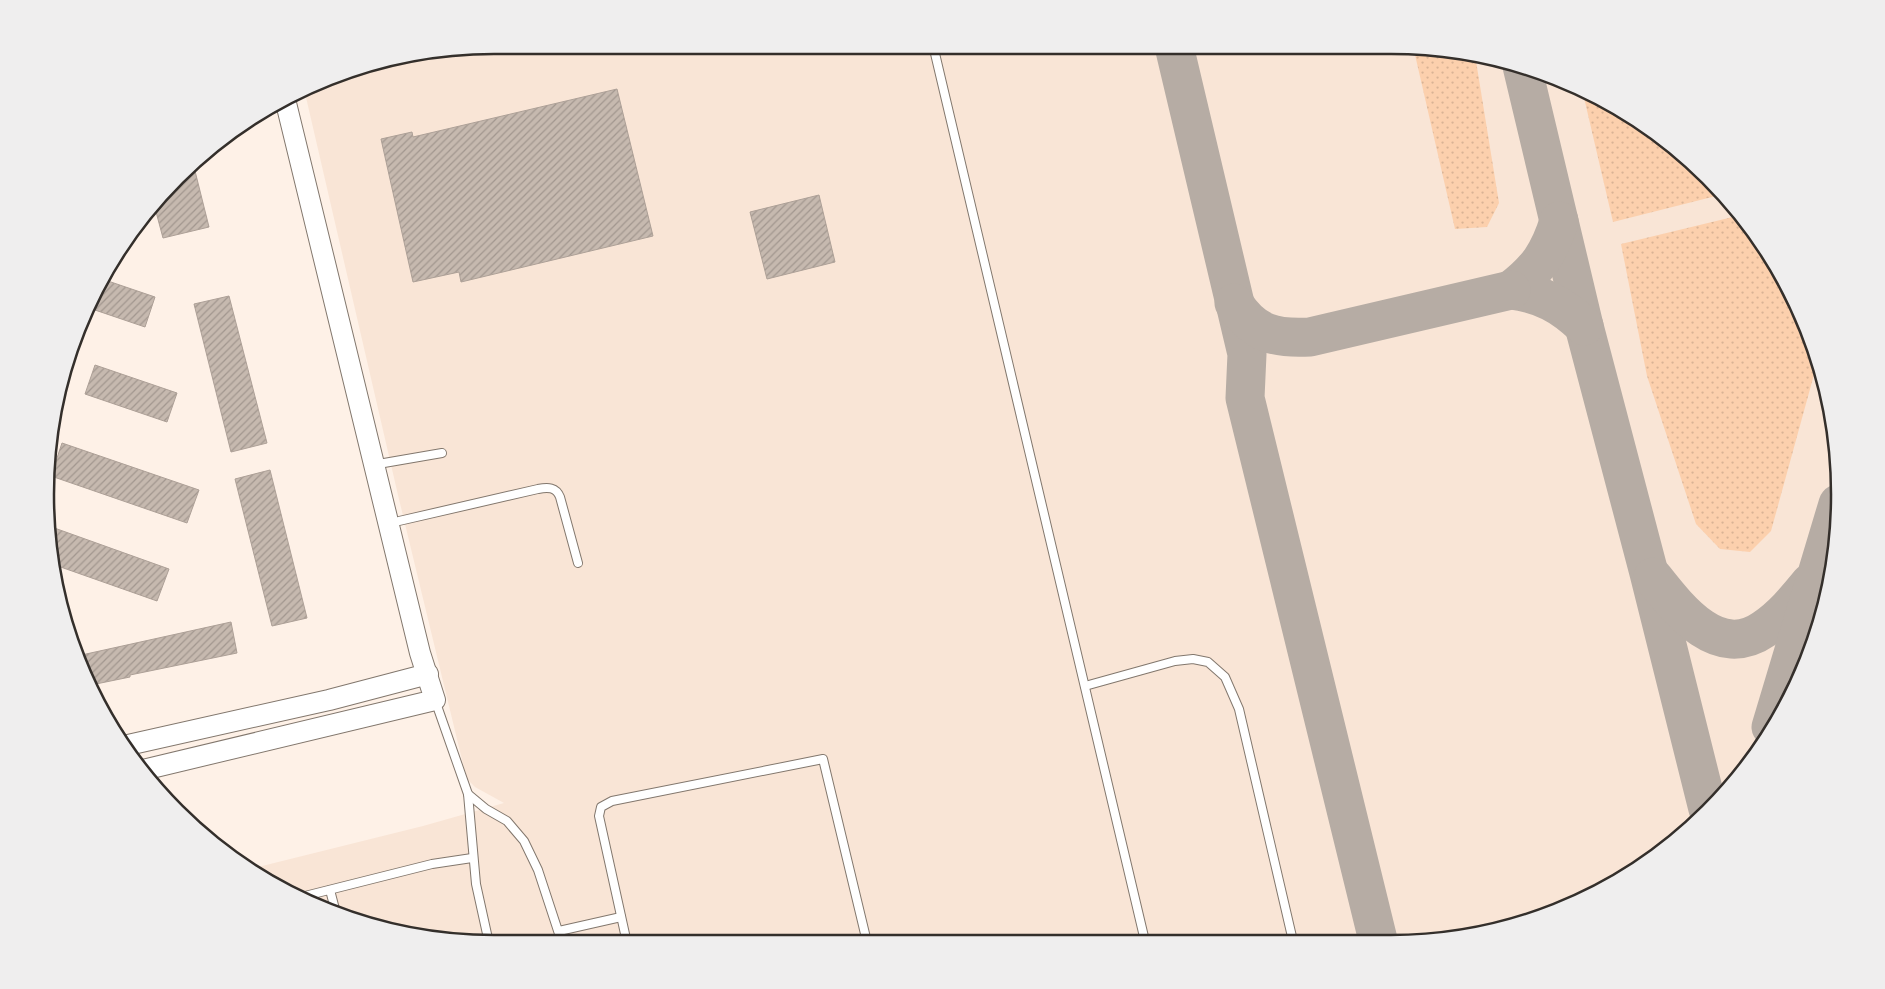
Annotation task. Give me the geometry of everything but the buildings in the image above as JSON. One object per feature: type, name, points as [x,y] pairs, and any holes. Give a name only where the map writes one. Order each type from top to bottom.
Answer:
[{"type":"main road","points":[[298,100],[384,463],[431,650],[428,674]]},
{"type":"main road","points":[[149,768],[435,700],[420,653],[287,106]]},
{"type":"main road","points":[[132,744],[329,700],[428,674]]},
{"type":"lane","points":[[935,54],[1144,935]]},
{"type":"lane","points":[[384,463],[442,453]]},
{"type":"lane","points":[[399,520],[538,489],[553,489],[559,493],[578,563]]},
{"type":"lane","points":[[1084,686],[1175,660],[1193,658],[1208,662],[1225,677],[1239,709],[1292,935]]},
{"type":"lane","points":[[435,700],[468,794],[472,831],[472,858],[487,935]]},
{"type":"lane","points":[[625,935],[599,816],[601,807],[605,804],[823,759],[865,935]]},
{"type":"lane","points":[[468,794],[507,821],[524,841],[538,870],[560,935]]},
{"type":"lane","points":[[310,895],[432,864],[472,858]]},
{"type":"lane","points":[[330,890],[334,905]]},
{"type":"lane","points":[[559,931],[621,917]]},
{"type":"shaded area","points":[[494,54],[1390,54],[1419,55],[1476,62],[1532,77],[1585,99],[1611,113],[1659,145],[1702,183],[1740,226],[1772,274],[1786,300],[1808,353],[1823,409],[1830,466],[1831,494],[1830,523],[1823,580],[1808,636],[1798,663],[1772,715],[1757,739],[1722,785],[1702,806],[1681,826],[1635,861],[1611,876],[1559,902],[1532,912],[1476,927],[1419,934],[1390,935],[494,935],[466,934],[409,927],[353,912],[326,902],[300,890],[259,867],[423,826],[504,803],[475,787],[468,780],[398,495],[306,96],[353,77],[409,62],[466,55]]},
{"type":"shaded area","points":[[1415,55],[1476,62],[1499,203],[1487,227],[1455,229]]},
{"type":"shaded area","points":[[1584,99],[1611,113],[1659,145],[1681,163],[1715,196],[1613,222]]},
{"type":"shaded area","points":[[1733,217],[1772,274],[1798,326],[1814,374],[1771,531],[1750,552],[1720,549],[1696,524],[1647,376],[1621,244]]},
{"type":"taxiway","points":[[1176,54],[1247,354],[1245,398],[1377,935]]},
{"type":"taxiway","points":[[1524,75],[1584,326],[1649,573],[1706,802]]},
{"type":"taxiway","points":[[1559,221],[1551,243],[1541,260],[1511,290],[1532,294],[1551,302],[1568,312],[1584,326]]},
{"type":"taxiway","points":[[1234,303],[1249,322],[1266,332],[1286,337],[1310,337],[1511,290]]},
{"type":"taxiway","points":[[1778,704],[1829,535]]},
{"type":"taxiway","points":[[1653,577],[1687,616],[1701,627],[1716,635],[1731,639],[1747,637],[1764,629],[1783,614],[1810,583]]}]
